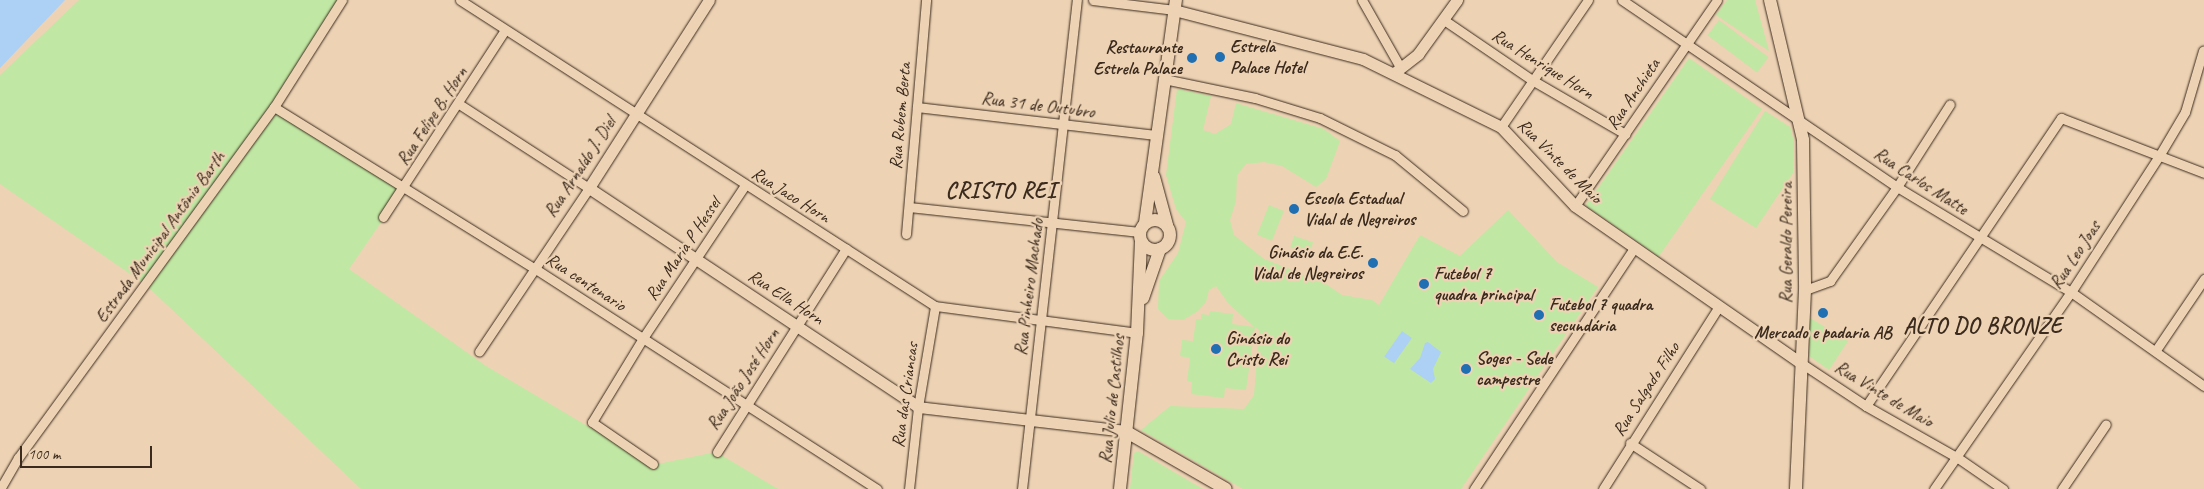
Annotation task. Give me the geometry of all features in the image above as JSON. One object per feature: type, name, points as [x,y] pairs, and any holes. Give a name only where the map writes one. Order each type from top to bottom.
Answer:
[{"type":"main road","name":"Rua Geraldo Pereira","points":[[1770,0],[1800,121],[1804,158],[1805,290],[1796,489]]},
{"type":"main road","name":"Rua Julio de Castilhos","points":[[1120,489],[1138,312],[1142,233],[1175,5]]},
{"type":"main road","name":"Rua Julio de Castilhos","points":[[1152,170],[1167,225]]},
{"type":"main road","points":[[1154,219],[1167,225],[1170,239],[1160,250],[1149,249],[1142,233],[1154,219]]},
{"type":"main road","name":"Rua Julio de Castilhos","points":[[1138,312],[1160,250]]},
{"type":"main road","points":[[1125,431],[1226,489]]},
{"type":"street","name":"Estrada Municipal Antônio Barth","points":[[0,489],[18,458],[274,107],[342,0]]},
{"type":"street","name":"Rua Jaco Horn","points":[[460,0],[934,306],[1040,322],[1136,333]]},
{"type":"street","name":"Rua Arnaldo J. Diel","points":[[479,352],[589,188],[709,0]]},
{"type":"street","name":"Rua Rubem Berta","points":[[906,234],[926,0]]},
{"type":"street","name":"Rua Pinheiro Machado","points":[[1022,489],[1078,0]]},
{"type":"street","name":"Rua Vinte de Maio","points":[[1093,0],[1175,5],[1397,70],[1501,128],[1575,206],[1718,308],[1866,406],[1958,458],[2003,489]]},
{"type":"street","points":[[1362,0],[1397,70],[1418,54],[1457,0]]},
{"type":"street","points":[[1501,128],[1588,0]]},
{"type":"street","name":"Rua Carlos Matte","points":[[1622,0],[1898,187],[1979,238],[2072,292],[2204,386]]},
{"type":"street","name":"Rua Anchieta","points":[[1575,206],[1717,0]]},
{"type":"street","name":"Rua Henrique Horn","points":[[1444,20],[1532,80],[1625,134]]},
{"type":"street","name":"Rua Felipe B. Horn","points":[[383,217],[404,189],[505,30]]},
{"type":"street","name":"Rua Leo Joas","points":[[1934,489],[1958,458],[2072,292],[2159,156],[2185,112],[2203,51]]},
{"type":"street","points":[[1164,79],[1255,98],[1320,118],[1395,155],[1463,211]]},
{"type":"street","name":"Rua Ella Horn","points":[[459,104],[589,188],[695,260],[798,325],[918,407],[1029,417],[1125,431]]},
{"type":"street","points":[[1805,290],[1830,281],[1898,187],[1950,104]]},
{"type":"street","name":"Rua centenario","points":[[274,107],[534,268],[878,489]]},
{"type":"street","name":"Rua 31 de Outubro","points":[[917,107],[1155,135]]},
{"type":"street","points":[[1866,406],[2061,118],[2204,173]]},
{"type":"street","name":"Rua Maria P Hessel","points":[[653,464],[592,422],[643,338],[745,185]]},
{"type":"street","points":[[909,207],[1142,233]]},
{"type":"street","points":[[1474,489],[1634,248]]},
{"type":"street","name":"Rua João José Horn","points":[[717,452],[746,403],[846,249]]},
{"type":"street","points":[[2156,350],[2204,280]]},
{"type":"street","name":"Rua das Criancas","points":[[909,489],[918,407],[934,306]]},
{"type":"street","name":"Rua Salgado Filho","points":[[1603,489],[1630,443],[1718,308]]},
{"type":"street","points":[[2062,489],[2106,424]]},
{"type":"street","points":[[1630,443],[1700,489]]},
{"type":"green space","points":[[79,0],[342,0],[274,107],[404,189],[349,269],[486,366],[653,465],[716,452],[778,489],[361,489],[146,285],[0,184],[0,75]]},
{"type":"green space","points":[[1727,0],[1755,0],[1769,51],[1716,15]]},
{"type":"green space","points":[[1719,20],[1769,57],[1757,72],[1708,35]]},
{"type":"green space","points":[[1689,58],[1762,109],[1659,256],[1586,205]]},
{"type":"green space","points":[[1177,89],[1211,96],[1203,130],[1215,134],[1231,124],[1236,103],[1324,129],[1340,141],[1326,179],[1316,187],[1282,166],[1264,162],[1246,164],[1237,175],[1236,201],[1230,220],[1234,235],[1264,259],[1323,282],[1342,295],[1372,300],[1379,305],[1420,235],[1460,256],[1508,210],[1557,262],[1598,287],[1461,489],[1243,489],[1141,430],[1170,406],[1244,409],[1254,395],[1259,330],[1255,327],[1246,390],[1225,388],[1224,398],[1191,394],[1192,382],[1187,381],[1190,358],[1180,356],[1182,340],[1193,341],[1196,319],[1201,319],[1201,314],[1209,315],[1210,311],[1233,314],[1232,324],[1254,327],[1228,303],[1216,286],[1209,290],[1206,302],[1198,311],[1183,320],[1168,319],[1158,309],[1159,281],[1178,253],[1186,222],[1176,209],[1166,175]]},
{"type":"green space","points":[[1765,111],[1790,127],[1794,142],[1793,173],[1756,228],[1710,199]]},
{"type":"green space","points":[[1269,205],[1284,211],[1272,241],[1257,235]]},
{"type":"green space","points":[[1294,236],[1313,242],[1309,254],[1290,247]]},
{"type":"green space","points":[[1810,318],[1848,341],[1829,370],[1809,356]]},
{"type":"green space","points":[[1138,451],[1203,489],[1130,489],[1134,453]]},
{"type":"water","points":[[0,0],[65,0],[0,68]]},
{"type":"water","points":[[1402,331],[1412,338],[1394,363],[1384,356]]},
{"type":"water","points":[[1428,342],[1441,352],[1433,369],[1435,379],[1431,383],[1410,369],[1420,358],[1425,343]]},
{"type":"place","name":"Estrela Palace Hotel","points":[[1220,57]]},
{"type":"place","name":"Restaurante Estrela Palace","points":[[1192,58]]},
{"type":"place","name":"Escola Estadual Vidal de Negreiros","points":[[1294,209]]},
{"type":"place","name":"Ginásio da E.E. Vidal de Negreiros","points":[[1373,263]]},
{"type":"place","name":"Futebol 7 quadra principal","points":[[1424,284]]},
{"type":"place","name":"Mercado e padaria AB","points":[[1823,313]]},
{"type":"place","name":"Futebol 7 quadra secundária","points":[[1539,315]]},
{"type":"place","name":"Ginásio do Cristo Rei","points":[[1216,349]]},
{"type":"place","name":"Soges - Sede campestre","points":[[1466,369]]},
{"type":"district","name":"CRISTO REI","points":[[1001,192]]},
{"type":"district","name":"ALTO DO BRONZE","points":[[1983,327]]}]
